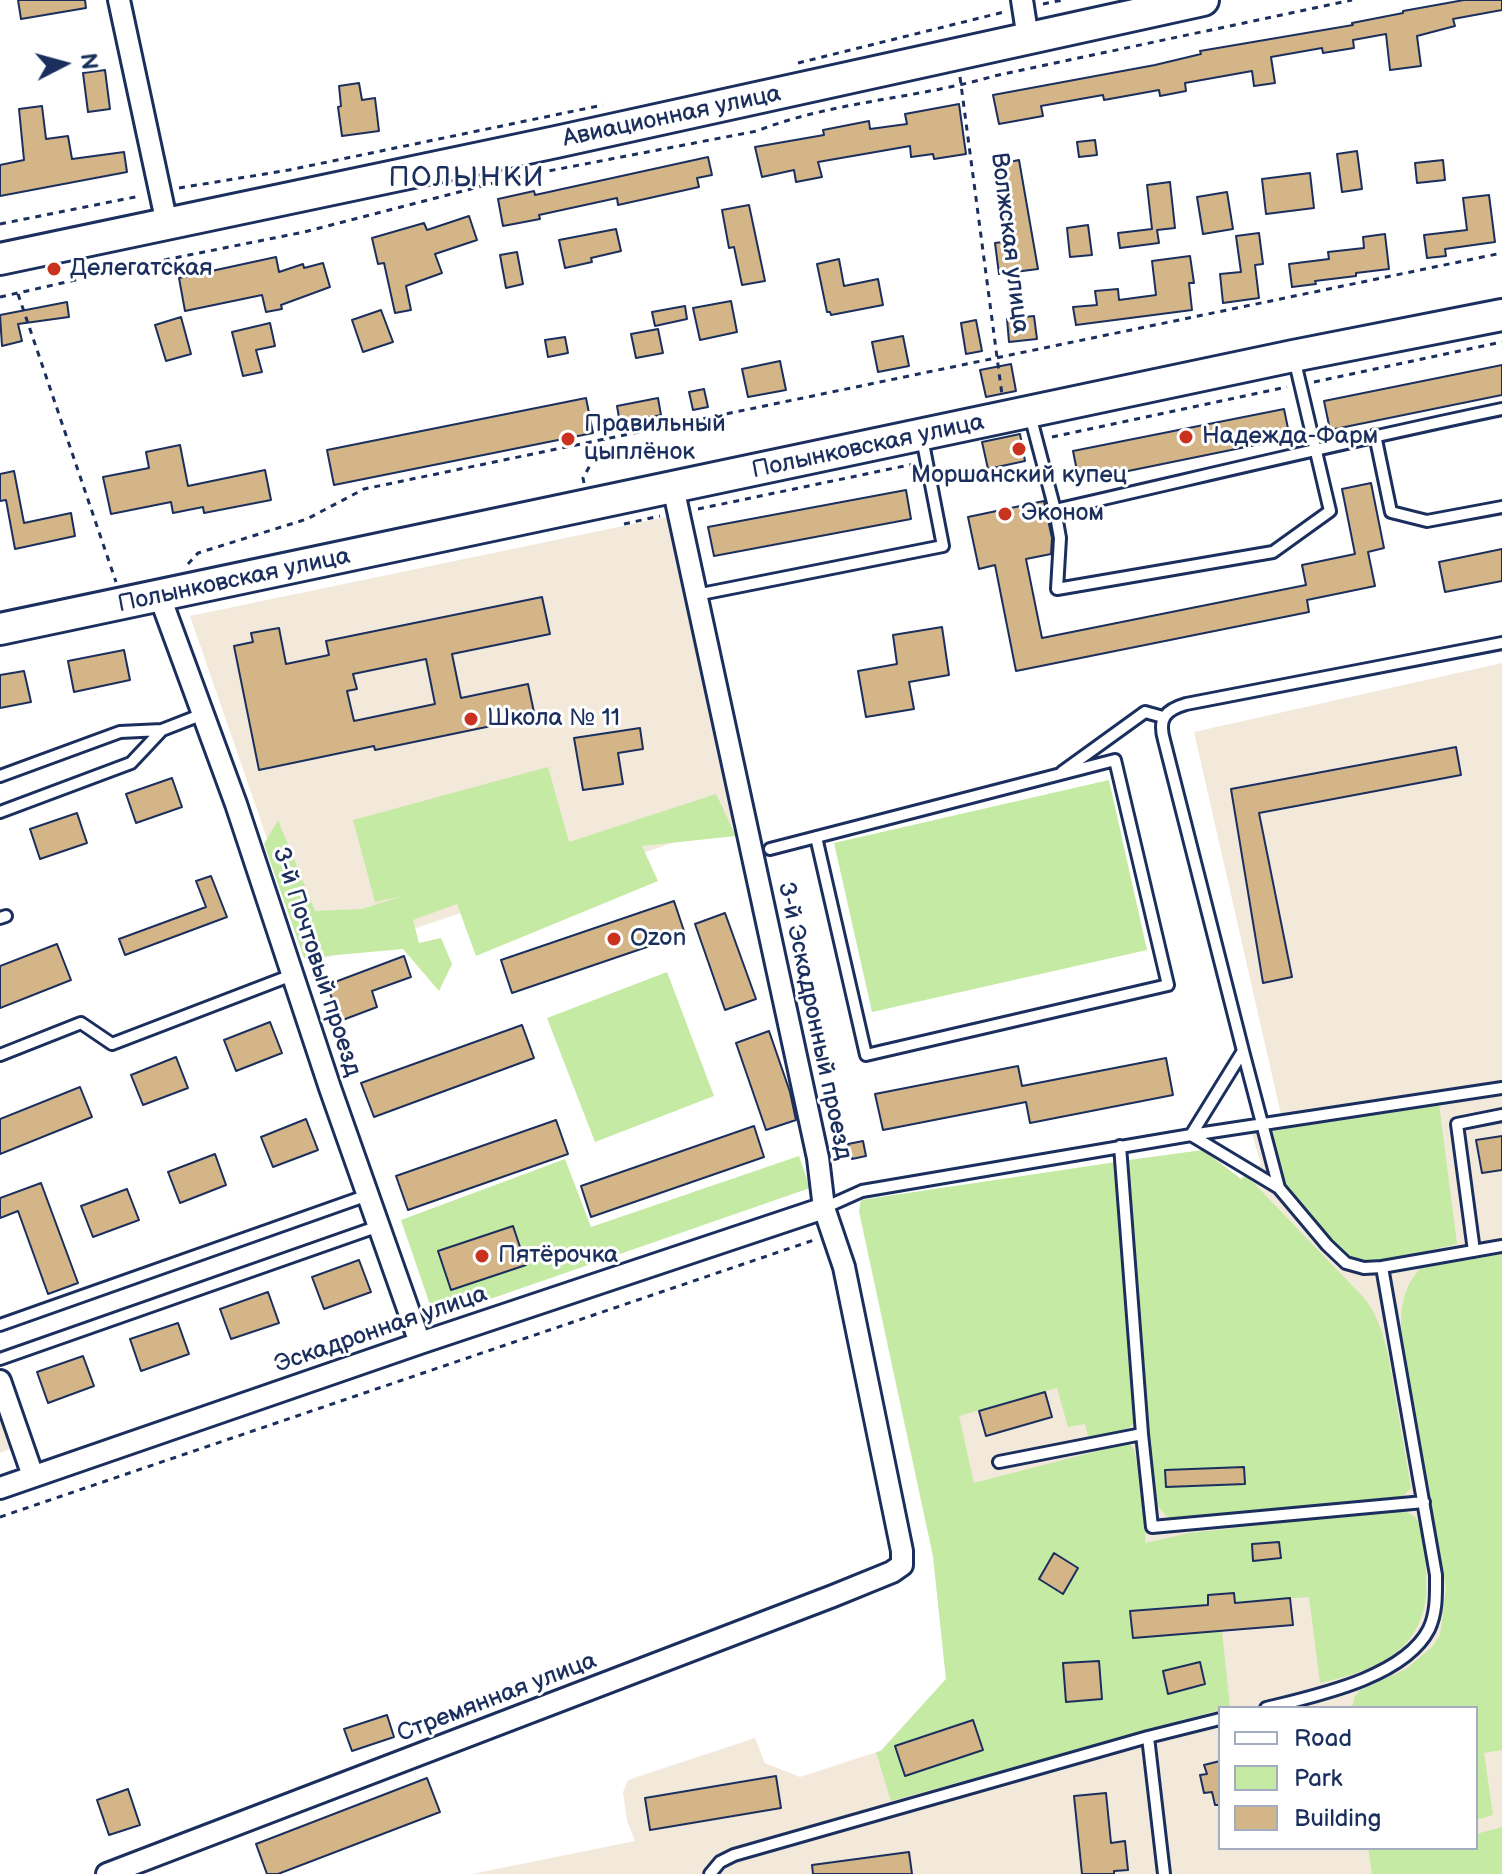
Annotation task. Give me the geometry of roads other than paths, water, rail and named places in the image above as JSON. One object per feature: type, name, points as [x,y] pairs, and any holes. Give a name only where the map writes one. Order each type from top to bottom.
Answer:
[{"type":"street","points":[[119,0],[167,224]]},
{"type":"street","name":"Авиационная улица","points":[[0,259],[1203,0]]},
{"type":"street","points":[[1022,4],[1028,39]]},
{"type":"street","name":"Полынковская улица","points":[[0,629],[117,591],[160,597],[676,500],[924,449],[1024,424],[1297,370],[1502,315]]},
{"type":"street","name":"3-й Эскадронный проезд","points":[[676,500],[815,1142],[824,1208],[847,1282],[902,1551],[902,1565]]},
{"type":"street","name":"3-й Почтовый проезд","points":[[160,597],[420,1343]]},
{"type":"street","name":"Эскадронная улица","points":[[0,1488],[824,1208]]},
{"type":"street","points":[[0,1381],[33,1476]]},
{"type":"street","name":"Стремянная улица","points":[[107,1874],[803,1607],[892,1572],[902,1565]]},
{"type":"lane","points":[[1024,424],[1055,510],[1060,538],[1057,589],[1273,552],[1330,511],[1297,370]]},
{"type":"lane","points":[[1055,510],[1314,452],[1375,435],[1502,409]]},
{"type":"lane","points":[[1375,435],[1391,512],[1427,521],[1502,507]]},
{"type":"lane","points":[[696,595],[943,546],[924,449]]},
{"type":"lane","points":[[1279,1188],[1161,729],[1163,717],[1171,708],[1186,704],[1502,643]]},
{"type":"lane","points":[[1057,775],[1145,712],[1163,717]]},
{"type":"lane","points":[[0,776],[120,732],[162,730],[203,714]]},
{"type":"lane","points":[[0,812],[131,763],[162,730]]},
{"type":"lane","points":[[770,849],[816,837],[1115,760],[1168,985],[866,1055],[816,837]]},
{"type":"lane","points":[[0,1055],[81,1023],[112,1044],[292,975]]},
{"type":"lane","points":[[1191,1135],[1243,1051]]},
{"type":"lane","points":[[824,1208],[862,1191],[1120,1146],[1502,1088]]},
{"type":"lane","points":[[1474,1251],[1457,1124],[1502,1115]]},
{"type":"lane","points":[[1191,1135],[1279,1188],[1346,1263],[1364,1268],[1382,1267],[1502,1246]]},
{"type":"lane","points":[[1120,1146],[1152,1527],[1424,1502]]},
{"type":"lane","points":[[0,1325],[368,1195]]},
{"type":"lane","points":[[0,1359],[379,1226]]},
{"type":"lane","points":[[1274,1706],[1334,1691],[1367,1678],[1403,1658],[1420,1643],[1429,1629],[1436,1603],[1436,1575],[1382,1267]]},
{"type":"lane","points":[[999,1462],[1142,1434]]},
{"type":"lane","points":[[710,1874],[720,1862],[734,1855],[1218,1720]]},
{"type":"lane","points":[[1148,1737],[1164,1874]]},
{"type":"place","name":"Делегатская","points":[[54,269]]},
{"type":"place","name":"Надежда-Фарм","points":[[1186,437]]},
{"type":"place","name":"Правильный цыплёнок","points":[[568,439]]},
{"type":"place","name":"Моршанский купец","points":[[1019,449]]},
{"type":"place","name":"Эконом","points":[[1005,514]]},
{"type":"place","name":"Школа № 11","points":[[471,719]]},
{"type":"place","name":"Ozon","points":[[614,939]]},
{"type":"place","name":"Пятёрочка","points":[[482,1256]]},
{"type":"district","name":"ПОЛЫНКИ","points":[[467,179]]}]
